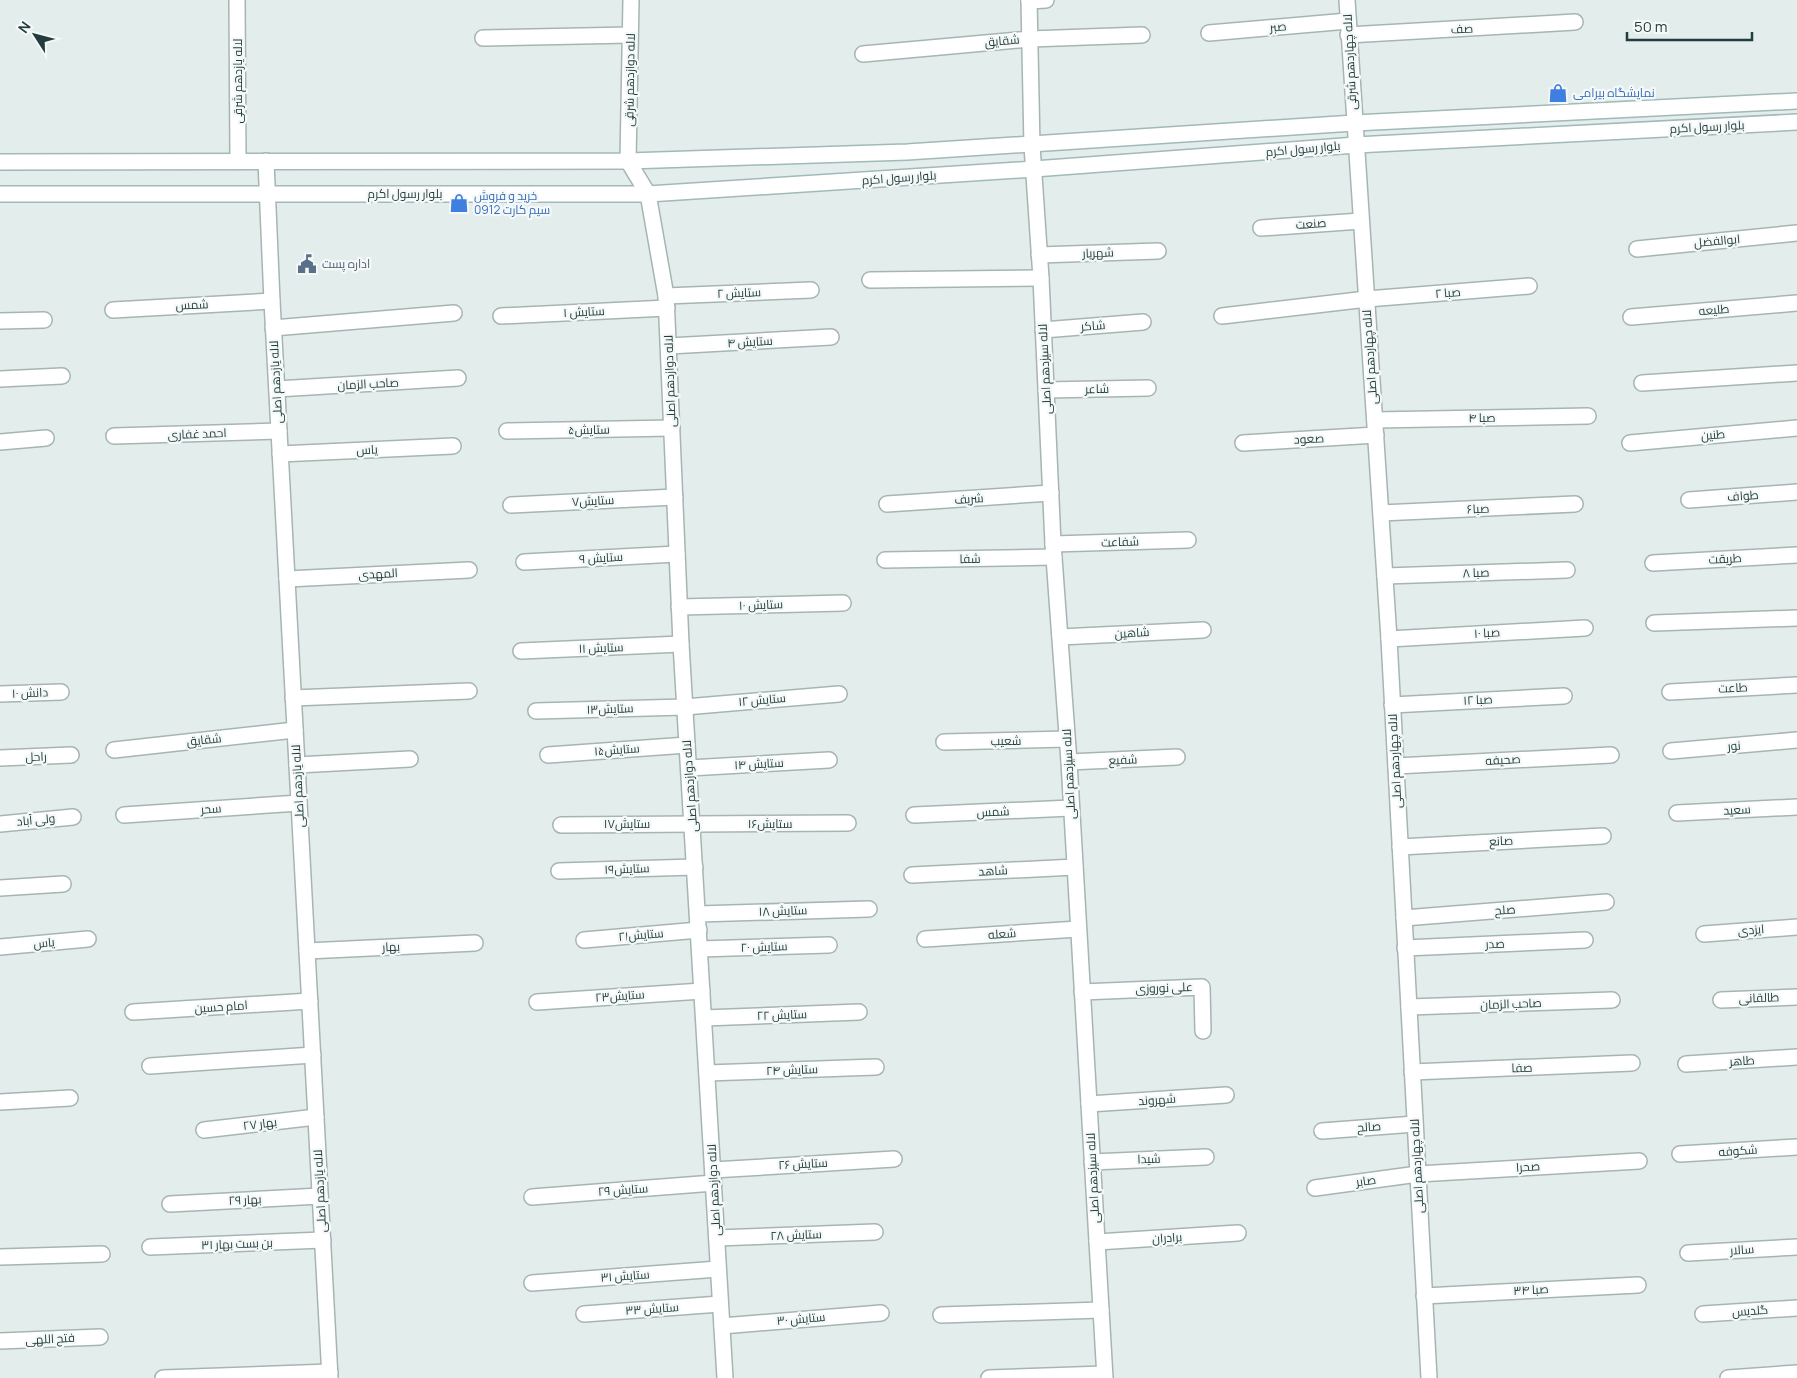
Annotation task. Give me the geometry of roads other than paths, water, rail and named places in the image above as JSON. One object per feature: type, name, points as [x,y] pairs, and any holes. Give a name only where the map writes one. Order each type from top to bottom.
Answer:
[{"type":"street","name":"لاله یازدهم شرقی","points":[[237,0],[238,162]]},
{"type":"street","name":"لاله دوازدهم شرقی","points":[[628,161],[630,0]]},
{"type":"street","points":[[1029,0],[1046,0]]},
{"type":"street","name":"لاله سیزدهم اصلی","points":[[1029,0],[1032,146],[1041,278],[1054,550],[1067,739],[1104,1376]]},
{"type":"street","name":"لاله چهاردهم شرقی","points":[[1347,0],[1356,145]]},
{"type":"street","name":"صف","points":[[1348,28],[1575,22]]},
{"type":"street","name":"صبر","points":[[1209,33],[1348,28]]},
{"type":"street","points":[[483,38],[630,34]]},
{"type":"street","name":"شقایق","points":[[863,54],[1030,39],[1142,35]]},
{"type":"street","name":"بلوار رسول اکرم","points":[[0,162],[628,161],[907,152],[1032,146],[1354,123],[1797,101]]},
{"type":"street","name":"بلوار رسول اکرم","points":[[0,194],[648,194],[1034,169],[1356,145],[1797,122]]},
{"type":"street","name":"لاله چهاردهم اصلی","points":[[1356,145],[1385,576],[1429,1378]]},
{"type":"street","points":[[628,161],[648,194]]},
{"type":"street","name":"لاله یازدهم اصلی","points":[[266,162],[266,194],[330,1375]]},
{"type":"street","name":"لاله دوازدهم اصلی","points":[[648,194],[667,302],[679,607],[725,1378]]},
{"type":"street","name":"صنعت","points":[[1261,228],[1361,221]]},
{"type":"street","name":"ابوالفضل","points":[[1637,249],[1797,233]]},
{"type":"street","name":"شهریار","points":[[1039,255],[1158,250]]},
{"type":"street","points":[[870,280],[1041,278]]},
{"type":"street","name":"صبا ۲","points":[[1222,316],[1366,300],[1529,286]]},
{"type":"street","name":"ستایش ۲","points":[[667,302],[811,290]]},
{"type":"street","name":"شمس","points":[[113,310],[272,300]]},
{"type":"street","name":"ستایش ۱","points":[[501,316],[667,302]]},
{"type":"street","name":"طلیعه","points":[[1631,318],[1797,303]]},
{"type":"street","points":[[274,328],[454,314]]},
{"type":"street","points":[[0,321],[44,320]]},
{"type":"street","name":"شاکر","points":[[1043,330],[1143,322]]},
{"type":"street","name":"ستایش ۴","points":[[669,346],[830,337]]},
{"type":"street","points":[[1642,383],[1797,373]]},
{"type":"street","points":[[0,379],[62,376]]},
{"type":"street","name":"صاحب الزمان","points":[[277,389],[458,378]]},
{"type":"street","name":"شاعر","points":[[1046,390],[1148,388]]},
{"type":"street","name":"صبا ۴","points":[[1375,428],[1588,416]]},
{"type":"street","name":"ستایش۵","points":[[506,431],[672,428]]},
{"type":"street","name":"صعود","points":[[1243,443],[1375,428]]},
{"type":"street","name":"طنین","points":[[1630,443],[1797,428]]},
{"type":"street","name":"احمد غفاری","points":[[114,436],[279,431]]},
{"type":"street","points":[[0,442],[46,438]]},
{"type":"street","name":"یاس","points":[[280,454],[453,446]]},
{"type":"street","name":"طواف","points":[[1689,500],[1797,492]]},
{"type":"street","name":"شریف","points":[[887,504],[1051,493]]},
{"type":"street","name":"ستایش۷","points":[[511,505],[675,497]]},
{"type":"street","name":"صبا۶","points":[[1381,513],[1576,504]]},
{"type":"street","name":"شفاعت","points":[[1054,550],[1188,540]]},
{"type":"street","name":"شفا","points":[[885,560],[1054,550]]},
{"type":"street","name":"ستایش ۹","points":[[524,562],[677,554]]},
{"type":"street","name":"طریقت","points":[[1653,563],[1797,555]]},
{"type":"street","name":"المهدی","points":[[287,579],[469,570]]},
{"type":"street","name":"صبا ۸","points":[[1385,576],[1567,570]]},
{"type":"street","name":"ستایش ۱۰","points":[[679,607],[842,603]]},
{"type":"street","points":[[1654,623],[1797,618]]},
{"type":"street","name":"صبا ۱۰","points":[[1388,639],[1585,628]]},
{"type":"street","name":"شاهین","points":[[1060,637],[1204,630]]},
{"type":"street","name":"ستایش ۱۱","points":[[521,651],[681,644]]},
{"type":"street","name":"طاعت","points":[[1670,692],[1797,685]]},
{"type":"street","points":[[294,698],[469,691]]},
{"type":"street","name":"دانش ۱۰","points":[[0,694],[61,692]]},
{"type":"street","name":"ستایش ۱۲","points":[[685,706],[839,694]]},
{"type":"street","name":"صبا ۱۲","points":[[1392,705],[1564,696]]},
{"type":"street","name":"ستایش۱۳","points":[[536,711],[685,706]]},
{"type":"street","name":"شقایق","points":[[114,750],[295,730]]},
{"type":"street","name":"شعیب","points":[[944,742],[1067,739]]},
{"type":"street","name":"نور","points":[[1671,751],[1797,740]]},
{"type":"street","name":"ستایش۱۵","points":[[548,754],[687,745]]},
{"type":"street","name":"راحل","points":[[0,758],[71,755]]},
{"type":"street","name":"صحیفه","points":[[1396,766],[1611,755]]},
{"type":"street","name":"شفیع","points":[[1068,762],[1177,757]]},
{"type":"street","points":[[297,765],[410,759]]},
{"type":"street","name":"ستایش ۱۴","points":[[689,768],[829,760]]},
{"type":"street","name":"سحر","points":[[124,815],[299,803]]},
{"type":"street","name":"سعید","points":[[1677,814],[1797,807]]},
{"type":"street","name":"شمس","points":[[914,816],[1071,808]]},
{"type":"street","name":"ولی آباد","points":[[0,824],[73,817]]},
{"type":"street","name":"ستایش۱۶","points":[[692,824],[848,823]]},
{"type":"street","name":"ستایش۱۷","points":[[561,825],[692,824]]},
{"type":"street","name":"صانع","points":[[1400,846],[1603,836]]},
{"type":"street","name":"ستایش۱۹","points":[[560,871],[695,867]]},
{"type":"street","name":"شاهد","points":[[912,875],[1074,867]]},
{"type":"street","points":[[0,888],[63,884]]},
{"type":"street","name":"صلح","points":[[1404,918],[1606,902]]},
{"type":"street","name":"ستایش ۱۸","points":[[698,914],[869,909]]},
{"type":"street","name":"ایزدی","points":[[1704,934],[1797,927]]},
{"type":"street","name":"شعله","points":[[925,939],[1078,929]]},
{"type":"street","name":"ستایش۲۱","points":[[584,940],[699,930]]},
{"type":"street","name":"یاس","points":[[0,947],[88,939]]},
{"type":"street","name":"صدر","points":[[1405,948],[1585,940]]},
{"type":"street","name":"بهار","points":[[307,950],[475,943]]},
{"type":"street","name":"ستایش ۲۰","points":[[700,949],[829,945]]},
{"type":"street","name":"علی نوروزی","points":[[1082,992],[1202,987],[1203,1031]]},
{"type":"street","name":"ستایش۲۳","points":[[537,1002],[702,991]]},
{"type":"street","name":"طالقانی","points":[[1721,1000],[1797,996]]},
{"type":"street","name":"صاحب الزمان","points":[[1409,1007],[1612,1000]]},
{"type":"street","name":"امام حسین","points":[[133,1012],[310,1001]]},
{"type":"street","name":"ستایش ۲۲","points":[[704,1018],[859,1012]]},
{"type":"street","points":[[150,1066],[313,1055]]},
{"type":"street","name":"طاهر","points":[[1686,1064],[1797,1057]]},
{"type":"street","name":"صفا","points":[[1412,1072],[1632,1063]]},
{"type":"street","name":"ستایش ۲۴","points":[[707,1073],[876,1067]]},
{"type":"street","name":"شهروند","points":[[1089,1104],[1226,1095]]},
{"type":"street","points":[[0,1102],[70,1098]]},
{"type":"street","name":"بهار ۲۷","points":[[204,1130],[316,1117]]},
{"type":"street","name":"صالح","points":[[1322,1131],[1415,1124]]},
{"type":"street","name":"شکوفه","points":[[1680,1154],[1797,1147]]},
{"type":"street","name":"شیدا","points":[[1092,1162],[1206,1157]]},
{"type":"street","name":"ستایش ۲۶","points":[[713,1176],[894,1159]]},
{"type":"street","name":"صحرا","points":[[1418,1174],[1639,1161]]},
{"type":"street","name":"صابر","points":[[1315,1188],[1418,1174]]},
{"type":"street","name":"ستایش ۲۹","points":[[532,1197],[713,1176]]},
{"type":"street","name":"بهار ۲۹","points":[[170,1204],[320,1196]]},
{"type":"street","name":"ستایش ۲۸","points":[[717,1238],[875,1232]]},
{"type":"street","name":"برادران","points":[[1097,1242],[1238,1233]]},
{"type":"street","name":"بن بست بهار ٣١","points":[[150,1247],[323,1240]]},
{"type":"street","name":"سالار","points":[[1688,1253],[1797,1246]]},
{"type":"street","points":[[0,1257],[102,1254]]},
{"type":"street","name":"ستایش ۳۱","points":[[532,1283],[718,1269]]},
{"type":"street","name":"صبا ۳۴","points":[[1424,1296],[1638,1285]]},
{"type":"street","name":"ستایش ۳۳","points":[[584,1314],[720,1304]]},
{"type":"street","name":"گلدیس","points":[[1703,1314],[1797,1308]]},
{"type":"street","points":[[942,1315],[1101,1310]]},
{"type":"street","name":"ستایش ۳۰","points":[[722,1326],[881,1313]]},
{"type":"street","name":"فتح اللهی","points":[[0,1341],[100,1337]]},
{"type":"street","points":[[1728,1378],[1797,1373]]},
{"type":"street","points":[[163,1378],[330,1375]]},
{"type":"street","points":[[990,1378],[1104,1376]]},
{"type":"place","name":"نمایشگاه بیرامی","points":[[1558,93]]},
{"type":"place","name":"خرید و فروش سیم کارت 0912","points":[[459,203]]},
{"type":"place","name":"اداره پست","points":[[307,264]]}]
